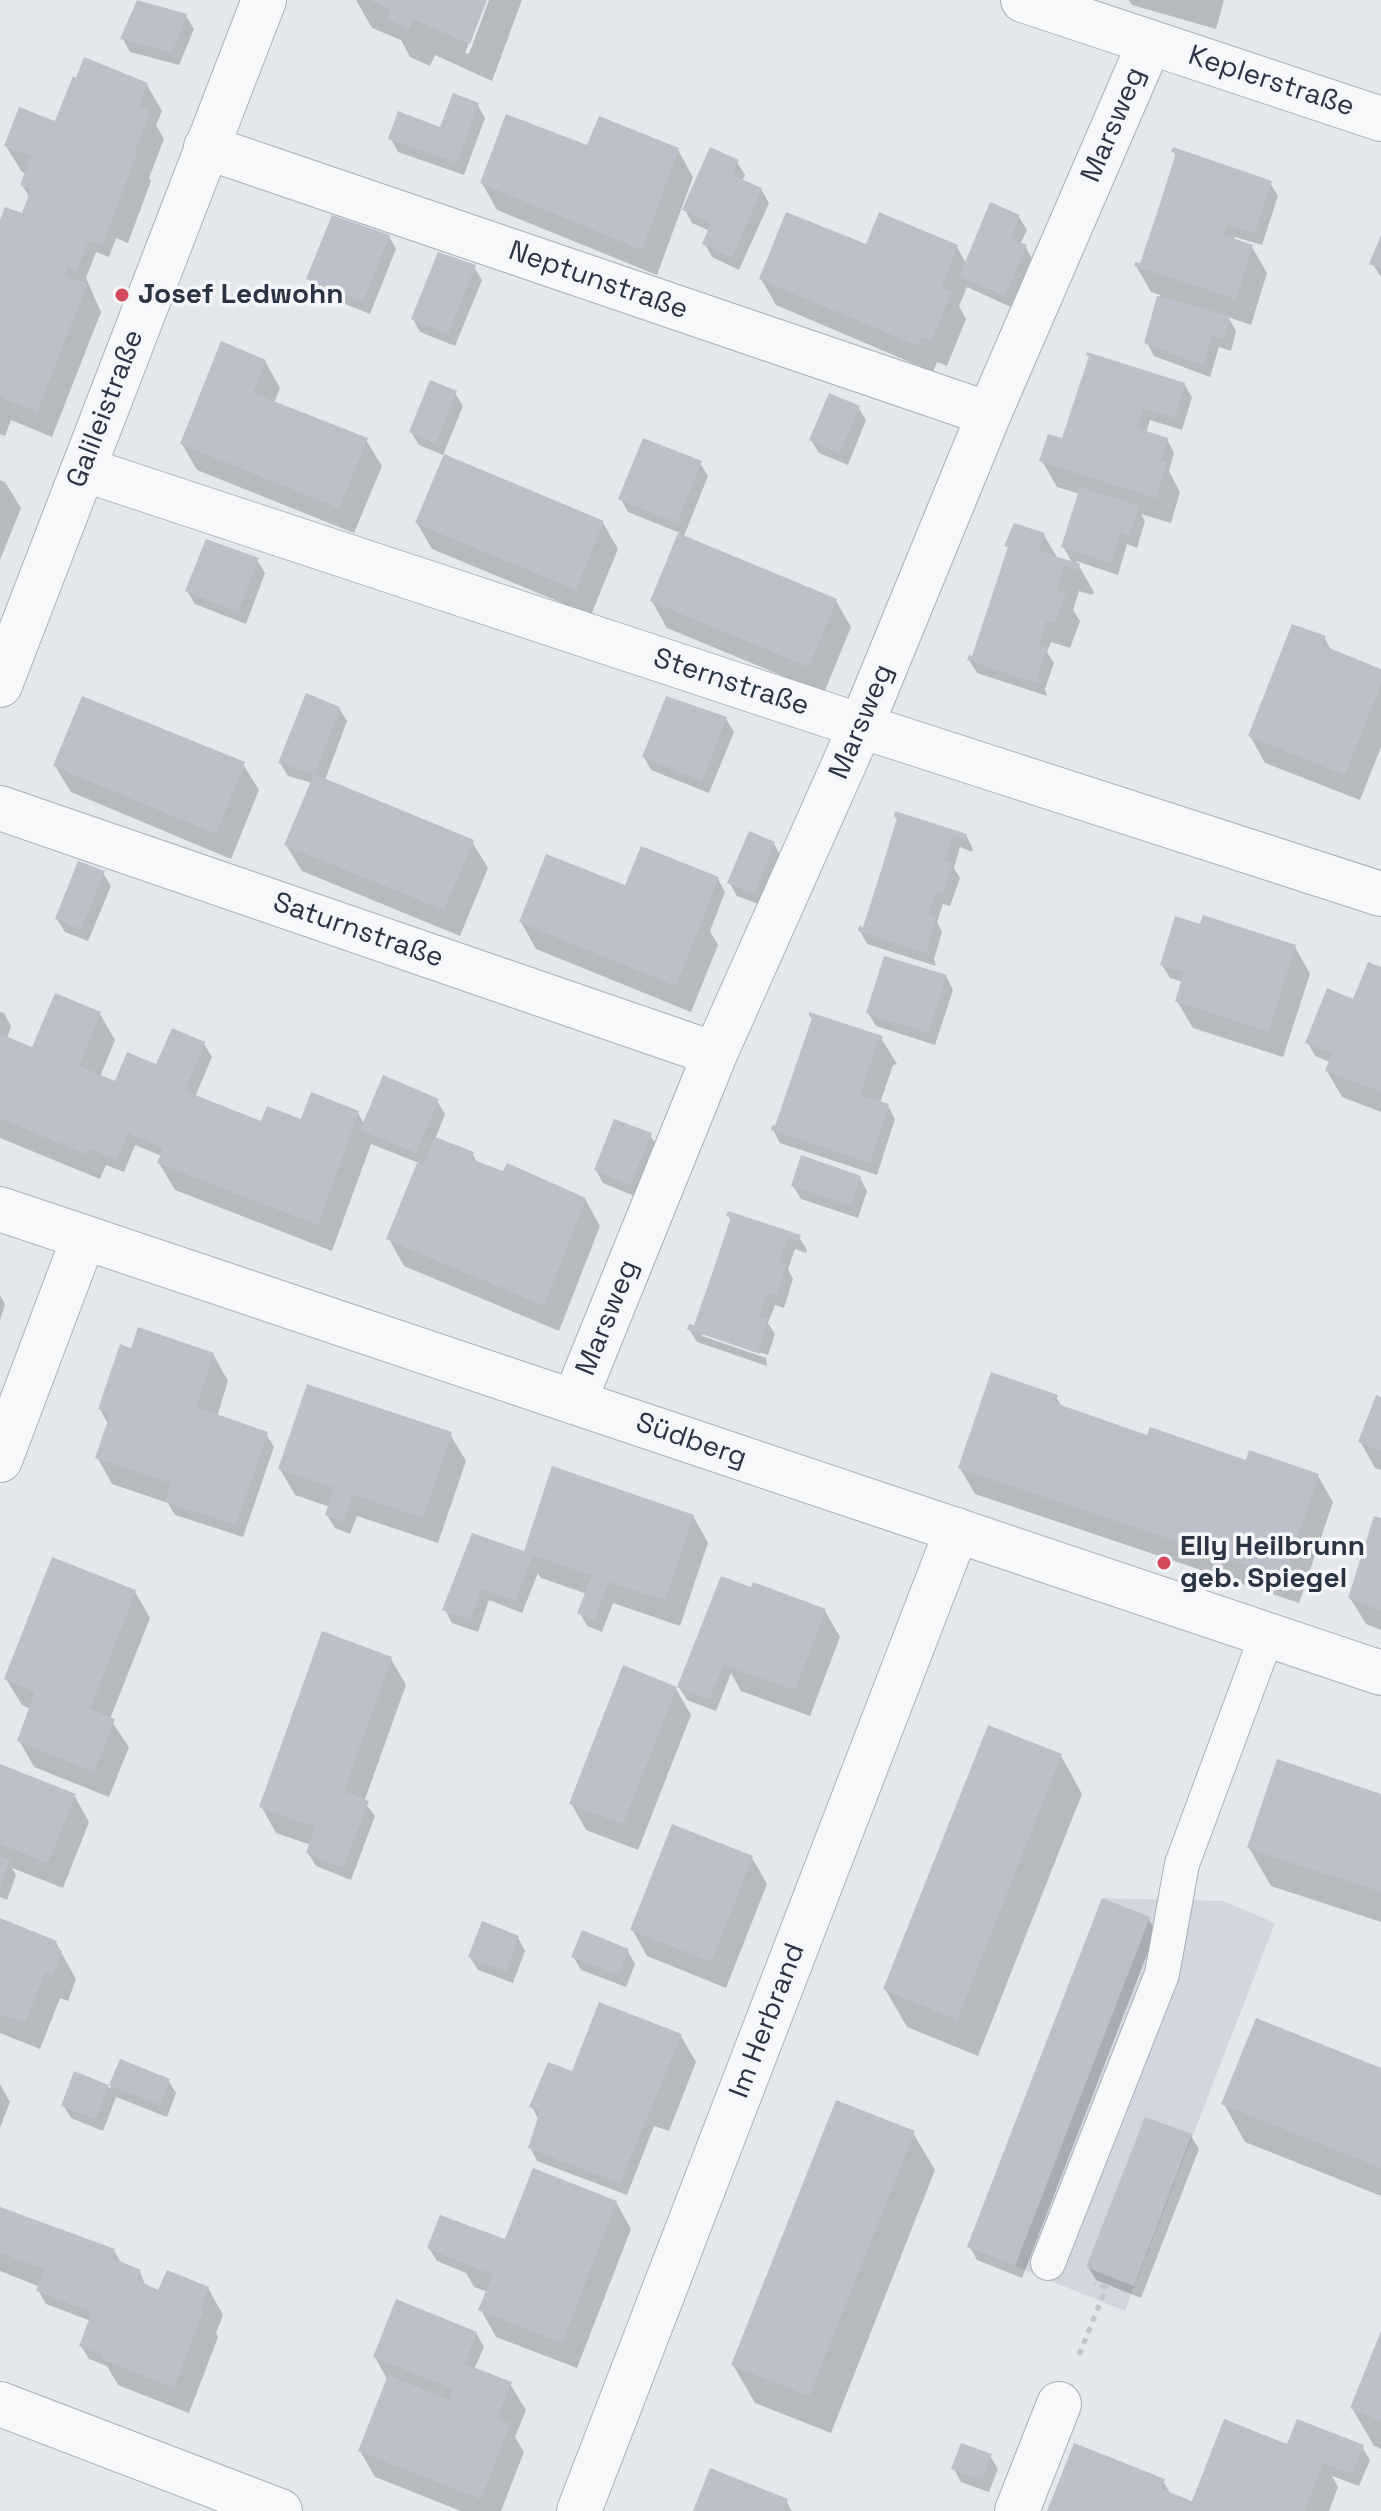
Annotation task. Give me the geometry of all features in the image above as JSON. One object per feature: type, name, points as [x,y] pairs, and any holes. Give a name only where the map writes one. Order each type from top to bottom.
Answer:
[{"type":"street","name":"Galileistraße","points":[[0,685],[264,0]]},
{"type":"street","name":"Keplerstraße","points":[[1042,3],[1381,119]]},
{"type":"street","name":"Marsweg","points":[[574,1402],[715,1054],[861,726],[989,414],[1150,42]]},
{"type":"street","name":"Neptunstraße","points":[[206,147],[989,414]]},
{"type":"street","name":"Sternstraße","points":[[83,469],[1381,894]]},
{"type":"street","name":"Saturnstraße","points":[[0,808],[715,1054]]},
{"type":"street","name":"Südberg","points":[[0,1209],[1381,1673]]},
{"type":"street","points":[[0,1460],[84,1237]]},
{"type":"street","name":"Im Herbrand","points":[[579,2511],[957,1530]]},
{"type":"street","points":[[0,2404],[280,2511]]},
{"type":"street","points":[[1017,2511],[1059,2404]]},
{"type":"lane","points":[[1048,2263],[1162,1974],[1182,1864],[1267,1635]]},
{"type":"path","points":[[1048,2263],[1106,2288],[1059,2404]]},
{"type":"shaded area","points":[[1102,1898],[1223,1901],[1275,1923],[1125,2311],[967,2247]]},
{"type":"building","points":[[137,0],[187,14],[172,53],[120,39]]},
{"type":"building","points":[[370,0],[487,0],[470,44],[413,19],[409,29],[386,19],[391,9]]},
{"type":"building","points":[[84,57],[148,83],[139,106],[150,111],[102,245],[89,240],[77,270],[68,266],[64,275],[87,284],[37,412],[0,397],[0,220],[5,207],[22,213],[31,189],[20,185],[31,156],[4,146],[19,107],[55,121]]},
{"type":"building","points":[[453,93],[479,103],[457,163],[388,139],[398,111],[440,127]]},
{"type":"building","points":[[506,114],[587,145],[599,116],[679,148],[642,250],[480,183]]},
{"type":"building","points":[[710,147],[739,160],[732,175],[762,188],[732,258],[702,244],[711,223],[682,210]]},
{"type":"building","points":[[1173,147],[1272,181],[1255,233],[1227,224],[1223,235],[1253,245],[1236,299],[1134,266],[1135,262],[1140,263],[1158,210],[1176,153],[1171,152]]},
{"type":"building","points":[[990,202],[1020,215],[1011,238],[1027,245],[1005,296],[959,277]]},
{"type":"building","points":[[786,212],[866,244],[879,212],[958,245],[942,287],[952,291],[932,340],[922,337],[918,346],[759,279]]},
{"type":"building","points":[[332,215],[390,235],[363,302],[306,279]]},
{"type":"building","points":[[1381,235],[1381,268],[1369,264]]},
{"type":"building","points":[[438,252],[476,265],[448,334],[411,319]]},
{"type":"building","points":[[1157,296],[1230,316],[1224,339],[1212,335],[1203,365],[1144,343]]},
{"type":"building","points":[[221,341],[266,360],[253,393],[368,438],[339,508],[180,444]]},
{"type":"building","points":[[1087,352],[1185,383],[1175,418],[1143,408],[1137,428],[1168,438],[1161,461],[1167,462],[1156,498],[1039,461],[1048,434],[1062,438],[1089,356]]},
{"type":"building","points":[[430,380],[457,391],[436,443],[409,432]]},
{"type":"building","points":[[829,393],[860,406],[840,453],[809,440]]},
{"type":"building","points":[[643,438],[702,461],[677,523],[618,499]]},
{"type":"building","points":[[444,454],[604,521],[576,590],[415,523]]},
{"type":"building","points":[[1080,487],[1139,506],[1129,536],[1120,532],[1111,563],[1061,547]]},
{"type":"building","points":[[1014,523],[1045,533],[1039,551],[1080,564],[1078,570],[1064,566],[1056,591],[1066,593],[1055,623],[1047,620],[1039,645],[1047,648],[1037,678],[1041,679],[1040,684],[967,660],[969,655],[972,656],[1008,547],[1004,546]]},
{"type":"building","points":[[678,533],[837,599],[809,667],[650,601]]},
{"type":"building","points":[[206,539],[259,558],[238,612],[185,591]]},
{"type":"building","points":[[1292,624],[1326,636],[1322,645],[1381,669],[1381,684],[1345,775],[1248,736]]},
{"type":"building","points":[[306,693],[340,707],[315,774],[278,763]]},
{"type":"building","points":[[82,696],[245,762],[216,834],[53,766]]},
{"type":"building","points":[[666,696],[727,717],[702,781],[642,757]]},
{"type":"building","points":[[314,774],[474,840],[444,910],[284,845]]},
{"type":"building","points":[[895,811],[967,834],[965,840],[953,835],[945,860],[953,863],[943,894],[936,892],[928,915],[936,917],[927,947],[930,949],[928,954],[858,931],[859,926],[863,927],[880,874],[897,818],[894,817]]},
{"type":"building","points":[[749,831],[775,842],[754,893],[727,883]]},
{"type":"building","points":[[641,846],[719,877],[676,986],[519,922],[546,854],[625,885]]},
{"type":"building","points":[[78,861],[105,871],[81,929],[55,919]]},
{"type":"building","points":[[1203,915],[1296,945],[1268,1032],[1175,1001],[1184,972],[1160,965],[1175,916],[1200,924]]},
{"type":"building","points":[[884,956],[947,975],[928,1033],[866,1013]]},
{"type":"building","points":[[1368,962],[1381,967],[1381,1092],[1325,1071],[1332,1053],[1305,1043],[1327,988],[1353,999]]},
{"type":"building","points":[[55,993],[101,1012],[79,1066],[115,1081],[127,1052],[156,1064],[172,1028],[205,1042],[185,1091],[261,1121],[267,1106],[301,1119],[311,1092],[359,1111],[318,1225],[157,1163],[163,1148],[128,1133],[117,1160],[88,1148],[85,1154],[0,1118],[0,1034],[32,1047]]},
{"type":"building","points":[[809,1012],[883,1036],[881,1041],[878,1040],[860,1095],[889,1104],[870,1163],[771,1130],[812,1018]]},
{"type":"building","points":[[383,1075],[439,1099],[416,1153],[360,1130]]},
{"type":"building","points":[[614,1119],[652,1133],[630,1185],[594,1170]]},
{"type":"building","points":[[435,1137],[474,1152],[471,1159],[503,1171],[507,1163],[586,1198],[544,1306],[386,1239],[417,1163],[423,1166]]},
{"type":"building","points":[[801,1155],[861,1176],[851,1206],[791,1186]]},
{"type":"building","points":[[728,1211],[801,1235],[799,1241],[788,1237],[779,1262],[787,1264],[777,1296],[767,1293],[759,1316],[768,1319],[760,1354],[687,1329],[689,1324],[694,1325],[712,1274],[731,1217],[726,1216]]},
{"type":"building","points":[[138,1327],[214,1353],[196,1407],[268,1432],[236,1525],[165,1502],[171,1483],[95,1458],[110,1414],[98,1409],[120,1344],[131,1348]]},
{"type":"building","points":[[991,1372],[1058,1395],[1055,1403],[1147,1435],[1150,1427],[1246,1460],[1249,1450],[1319,1474],[1284,1577],[958,1468]]},
{"type":"building","points":[[307,1384],[452,1432],[423,1518],[353,1495],[343,1522],[325,1515],[334,1488],[278,1469]]},
{"type":"building","points":[[1376,1395],[1381,1397],[1381,1451],[1358,1442]]},
{"type":"building","points":[[552,1466],[694,1515],[665,1600],[609,1582],[594,1620],[577,1613],[592,1576],[533,1555],[515,1601],[482,1589],[470,1620],[442,1610],[472,1533],[524,1551]]},
{"type":"building","points":[[1374,1516],[1381,1518],[1381,1610],[1348,1598]]},
{"type":"building","points":[[52,1557],[136,1590],[90,1709],[115,1719],[94,1772],[17,1741],[35,1692],[4,1679]]},
{"type":"building","points":[[721,1576],[751,1587],[753,1582],[826,1609],[795,1690],[724,1665],[709,1699],[677,1687]]},
{"type":"building","points":[[322,1631],[392,1657],[344,1791],[369,1801],[343,1868],[306,1853],[315,1827],[259,1807]]},
{"type":"building","points":[[623,1665],[677,1687],[623,1824],[569,1804]]},
{"type":"building","points":[[988,1725],[1062,1754],[957,2020],[883,1989]]},
{"type":"building","points":[[1277,1759],[1381,1794],[1381,1892],[1247,1848]]},
{"type":"building","points":[[0,1764],[76,1794],[48,1863],[0,1844]]},
{"type":"building","points":[[672,1824],[753,1856],[711,1962],[630,1930]]},
{"type":"building","points":[[0,1856],[10,1860],[0,1886]]},
{"type":"building","points":[[1102,1898],[1150,1917],[1015,2266],[967,2247]]},
{"type":"building","points":[[0,1918],[57,1941],[55,1947],[62,1951],[53,1976],[45,1973],[25,2023],[0,2014]]},
{"type":"building","points":[[482,1921],[519,1936],[506,1971],[468,1957]]},
{"type":"building","points":[[582,1930],[629,1949],[619,1975],[571,1957]]},
{"type":"building","points":[[599,2002],[682,2034],[620,2183],[528,2148],[540,2111],[529,2107],[548,2062],[572,2071]]},
{"type":"building","points":[[1256,2018],[1381,2068],[1381,2168],[1221,2104]]},
{"type":"building","points":[[120,2059],[170,2079],[160,2105],[109,2085]]},
{"type":"building","points":[[74,2071],[109,2085],[96,2119],[61,2106]]},
{"type":"building","points":[[836,2100],[915,2131],[809,2396],[731,2365]]},
{"type":"building","points":[[1145,2117],[1192,2134],[1134,2286],[1086,2267]]},
{"type":"building","points":[[533,2168],[617,2201],[562,2343],[478,2310],[493,2275],[427,2248],[440,2215],[505,2239]]},
{"type":"building","points":[[0,2207],[115,2249],[112,2258],[141,2270],[137,2280],[158,2290],[167,2270],[209,2287],[201,2307],[204,2309],[174,2388],[101,2359],[102,2355],[79,2346],[92,2312],[36,2291],[44,2269],[0,2253]]},
{"type":"building","points":[[396,2299],[477,2332],[465,2364],[512,2382],[497,2419],[510,2424],[481,2499],[358,2451],[388,2375],[449,2400],[453,2389],[373,2357]]},
{"type":"building","points":[[1381,2331],[1381,2421],[1350,2408]]},
{"type":"building","points":[[1224,2419],[1287,2444],[1297,2419],[1364,2445],[1352,2474],[1323,2463],[1304,2511],[1047,2511],[1074,2443],[1165,2479],[1161,2489],[1192,2501]]},
{"type":"building","points":[[961,2443],[992,2454],[982,2480],[951,2469]]},
{"type":"building","points":[[710,2468],[788,2499],[783,2511],[693,2511]]},
{"type":"place","name":"Josef Ledwohn","points":[[122,295]]},
{"type":"place","name":"Elly Heilbrunn geb. Spiegel","points":[[1164,1563]]}]
